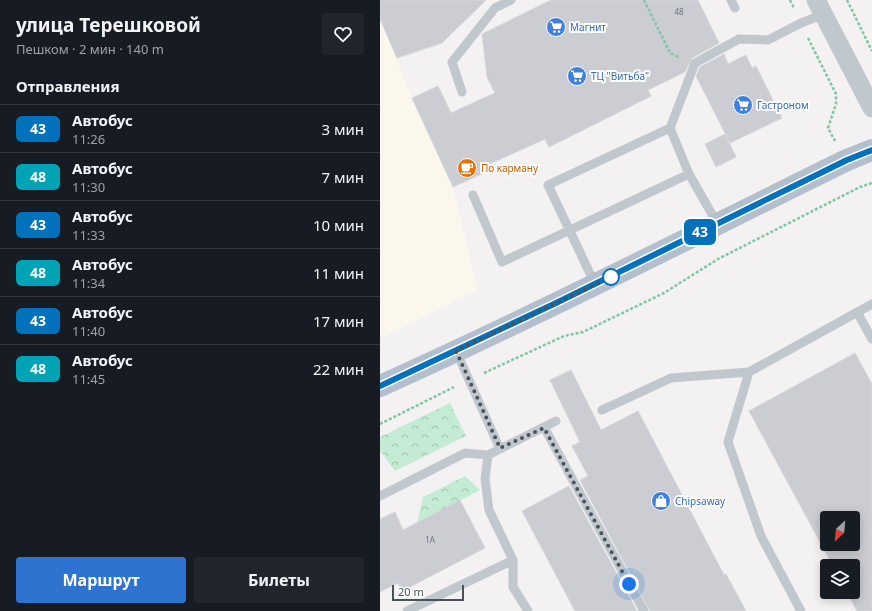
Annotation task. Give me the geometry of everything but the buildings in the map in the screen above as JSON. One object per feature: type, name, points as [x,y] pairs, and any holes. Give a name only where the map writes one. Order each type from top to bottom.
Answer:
[{"type":"main road","points":[[380,386],[596,284],[847,160],[872,150]]},
{"type":"street","points":[[820,7],[872,108]]},
{"type":"lane","points":[[462,92],[452,62],[495,8],[511,0]]},
{"type":"lane","points":[[717,224],[689,174],[670,128],[695,63],[739,38],[768,40],[801,22],[820,7]]},
{"type":"lane","points":[[596,284],[548,185],[670,128]]},
{"type":"lane","points":[[473,195],[502,262],[689,174]]},
{"type":"lane","points":[[602,410],[671,378],[749,372],[872,304]]},
{"type":"lane","points":[[857,312],[872,339]]},
{"type":"lane","points":[[456,351],[500,448]]},
{"type":"lane","points":[[749,372],[728,442],[761,536],[801,611]]},
{"type":"lane","points":[[380,496],[465,452],[488,456],[500,448],[556,421]]},
{"type":"lane","points":[[544,428],[644,611]]},
{"type":"lane","points":[[488,456],[484,479],[489,510],[513,560],[513,587],[528,611]]},
{"type":"lane","points":[[407,611],[513,560]]},
{"type":"path","points":[[644,0],[670,53],[695,63]]},
{"type":"path","points":[[790,0],[836,94],[836,104],[828,128],[847,160],[860,187]]},
{"type":"path","points":[[847,0],[872,51]]},
{"type":"path","points":[[380,424],[470,379],[564,336],[583,332],[664,293],[718,259],[860,187],[872,183]]},
{"type":"shaded area","points":[[380,0],[382,23],[412,98],[453,187],[478,289],[380,339]]},
{"type":"green space","points":[[450,403],[466,436],[395,471],[382,453],[380,453],[380,437]]},
{"type":"green space","points":[[465,476],[480,490],[417,523],[423,497]]},
{"type":"bus line","name":"43","points":[[380,386],[596,284],[847,160],[872,150]]},
{"type":"place","name":"Магнит","points":[[556,27]]},
{"type":"place","name":"ТЦ \"Витьба\"","points":[[577,76]]},
{"type":"place","name":"Гастроном","points":[[743,105]]},
{"type":"place","name":"По карману","points":[[467,168]]},
{"type":"place","name":"Chipsaway","points":[[661,501]]},
{"type":"route","points":[[611,277],[456,351],[500,448],[544,428],[578,487],[629,584]]}]
